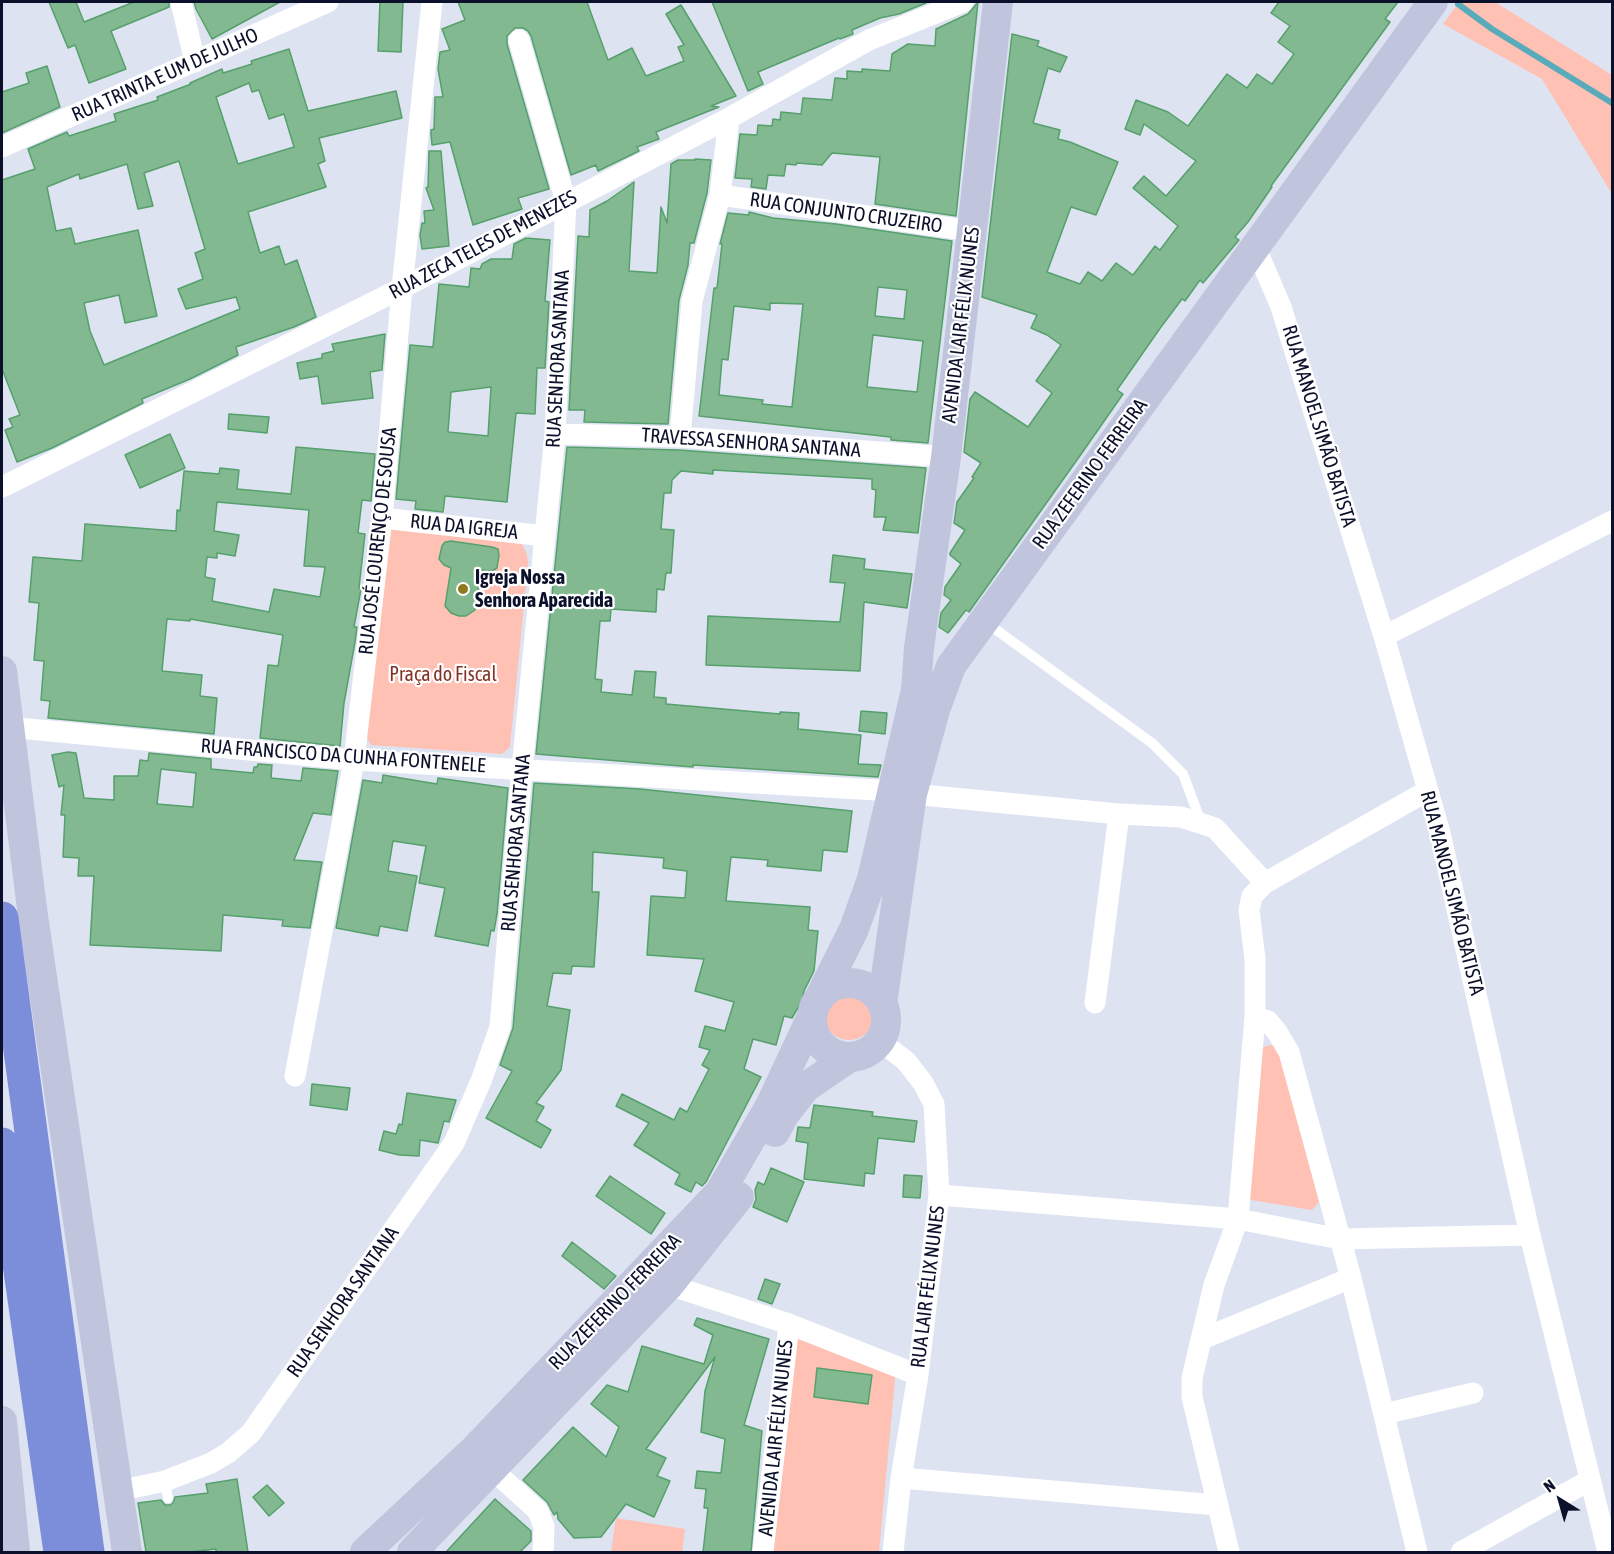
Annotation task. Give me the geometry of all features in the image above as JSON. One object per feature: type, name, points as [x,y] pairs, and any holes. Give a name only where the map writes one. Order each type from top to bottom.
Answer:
[{"type":"highway","points":[[3,928],[88,1552]]},
{"type":"highway","points":[[2,1144],[60,1552]]},
{"type":"main road","name":"AVENIDA LAIR FÉLIX NUNES","points":[[919,648],[946,457],[998,2]]},
{"type":"main road","name":"RUA ZEFERINO FERREIRA","points":[[365,1552],[473,1451],[720,1192],[770,1106],[854,929],[951,666],[1433,2]]},
{"type":"main road","name":"RUA ZEFERINO FERREIRA","points":[[882,1004],[919,648]]},
{"type":"main road","points":[[919,648],[928,658],[938,664],[951,666]]},
{"type":"main road","points":[[2,671],[35,928],[127,1552]]},
{"type":"main road","points":[[852,984],[865,987],[882,1004],[886,1017],[885,1029],[880,1041],[872,1050],[861,1055],[840,1056],[829,1052],[815,1035],[813,1025],[816,1006],[828,990],[840,985],[852,984]]},
{"type":"main road","name":"RUA ZEFERINO FERREIRA","points":[[412,1552],[669,1285],[738,1198],[784,1115],[806,1087],[850,1057]]},
{"type":"main road","points":[[2,1421],[15,1552]]},
{"type":"street","points":[[181,2],[195,62]]},
{"type":"street","name":"RUA TRINTA E UM DE JULHO","points":[[2,147],[327,2]]},
{"type":"street","name":"RUA JOSÉ LOURENÇO DE SOUSA","points":[[295,1076],[354,760],[382,518],[402,288],[432,2]]},
{"type":"street","name":"RUA ZECA TELES DE MENEZES","points":[[2,487],[402,288],[729,117],[869,40],[963,2]]},
{"type":"street","name":"RUA SENHORA SANTANA","points":[[118,1491],[167,1490],[228,1453],[251,1433],[454,1143],[481,1081],[500,1027],[522,769],[555,434],[566,202],[519,40]]},
{"type":"street","points":[[680,437],[692,301],[720,195],[729,117]]},
{"type":"street","name":"RUA CONJUNTO CRUZEIRO","points":[[720,195],[972,231]]},
{"type":"street","name":"RUA MANOEL SIMÃO BATISTA","points":[[1255,246],[1281,307],[1384,636],[1440,833],[1530,1235],[1608,1552]]},
{"type":"street","name":"TRAVESSA SENHORA SANTANA","points":[[555,434],[680,437],[946,457]]},
{"type":"street","name":"RUA DA IGREJA","points":[[382,518],[544,536]]},
{"type":"street","points":[[1384,636],[1612,521]]},
{"type":"street","name":"RUA FRANCISCO DA CUNHA FONTENELE","points":[[8,727],[354,760],[903,793],[1119,814],[1181,817],[1201,822]]},
{"type":"street","points":[[1229,1552],[1192,1397],[1192,1378],[1214,1285],[1238,1219],[1255,1017],[1256,960],[1249,910],[1252,896],[1265,883],[1427,791]]},
{"type":"street","points":[[1095,1003],[1119,814]]},
{"type":"street","points":[[1201,822],[1215,828],[1265,883]]},
{"type":"street","points":[[1255,1017],[1268,1021],[1289,1052],[1351,1278],[1417,1552]]},
{"type":"street","name":"RUA LAIR FÉLIX NUNES","points":[[880,1041],[906,1061],[923,1083],[934,1104],[939,1195],[918,1375],[901,1478],[893,1552]]},
{"type":"street","points":[[939,1195],[1238,1219],[1340,1239],[1530,1235]]},
{"type":"street","points":[[1202,1339],[1351,1278]]},
{"type":"street","points":[[669,1285],[789,1324],[918,1375]]},
{"type":"street","name":"AVENIDA LAIR FÉLIX NUNES","points":[[763,1552],[789,1324]]},
{"type":"street","points":[[1384,1414],[1473,1393]]},
{"type":"street","points":[[493,1470],[538,1511],[544,1527],[543,1552]]},
{"type":"street","points":[[901,1478],[1217,1504]]},
{"type":"street","points":[[1461,1552],[1590,1480]]},
{"type":"lane","points":[[983,621],[1152,743],[1184,774],[1201,822]]},
{"type":"green space","points":[[1459,2],[1495,2],[1612,75],[1612,194],[1542,79],[1443,24]]},
{"type":"green space","name":"Praça do Fiscal","points":[[389,526],[522,544],[527,554],[510,747],[502,754],[371,745],[366,737]]},
{"type":"green space","points":[[844,990],[854,990],[867,997],[874,1010],[874,1020],[867,1033],[854,1040],[844,1040],[835,1036],[828,1029],[824,1020],[824,1010],[828,1001],[835,994]]},
{"type":"green space","points":[[1272,1045],[1279,1049],[1319,1202],[1312,1210],[1245,1199],[1263,1047]]},
{"type":"green space","points":[[796,1338],[896,1369],[879,1552],[773,1552]]},
{"type":"green space","points":[[616,1518],[685,1529],[682,1552],[611,1552]]},
{"type":"building","points":[[49,2],[76,2],[84,22],[134,2],[169,2],[169,7],[111,31],[126,69],[89,83],[75,45],[68,48]]},
{"type":"building","points":[[194,2],[280,2],[212,39]]},
{"type":"building","points":[[380,2],[403,2],[401,52],[378,51]]},
{"type":"building","points":[[458,2],[587,2],[608,60],[632,48],[646,76],[684,61],[678,47],[684,45],[666,14],[681,5],[736,96],[711,106],[719,107],[656,132],[659,139],[637,147],[639,151],[598,171],[596,165],[571,175],[531,36],[523,28],[515,28],[507,36],[507,44],[549,189],[518,198],[522,209],[473,225],[450,142],[432,145],[431,135],[431,130],[434,129],[435,97],[443,97],[438,69],[440,52],[450,50],[442,29],[465,20]]},
{"type":"building","points":[[712,2],[926,3],[899,14],[880,18],[852,30],[853,34],[758,72],[763,84],[748,91]]},
{"type":"building","points":[[978,2],[956,216],[875,204],[880,157],[832,153],[822,165],[786,164],[784,176],[768,175],[766,189],[751,187],[752,179],[735,178],[740,134],[757,135],[758,125],[772,126],[773,119],[780,120],[781,112],[801,114],[803,98],[832,100],[835,78],[847,79],[847,71],[862,72],[862,69],[890,71],[892,54],[908,44],[935,46],[936,29],[968,14]]},
{"type":"building","points":[[1279,2],[1398,2],[1385,19],[1390,22],[1235,237],[1239,240],[1203,283],[1200,280],[1185,301],[1182,299],[1161,327],[1117,390],[1123,394],[969,612],[966,610],[948,633],[939,627],[941,613],[951,600],[944,595],[945,587],[961,564],[950,553],[965,530],[954,523],[957,502],[974,478],[972,477],[981,463],[964,452],[970,399],[975,392],[1028,427],[1052,393],[1036,381],[1061,345],[1031,328],[1037,315],[982,297],[1012,34],[1039,41],[1037,46],[1067,57],[1060,72],[1048,68],[1033,123],[1060,130],[1058,139],[1118,162],[1096,215],[1071,207],[1047,272],[1080,284],[1088,272],[1102,281],[1116,263],[1133,275],[1155,246],[1160,250],[1178,226],[1133,188],[1144,176],[1166,196],[1196,161],[1144,124],[1140,135],[1125,129],[1136,100],[1168,112],[1188,126],[1227,74],[1247,88],[1257,74],[1272,84],[1294,54],[1278,42],[1290,26],[1271,13]]},
{"type":"building","points":[[289,49],[308,111],[396,91],[402,118],[319,138],[325,161],[318,164],[326,187],[248,212],[260,253],[279,246],[285,265],[297,260],[316,317],[236,347],[238,355],[190,379],[142,399],[143,403],[52,448],[17,462],[5,430],[13,427],[9,419],[20,415],[2,369],[2,180],[35,169],[28,149],[67,132],[69,136],[116,121],[114,114],[158,100],[157,97],[222,69],[223,73],[252,64],[251,61]],"holes":[[[249,83],[252,92],[259,90],[269,119],[284,114],[294,147],[238,164],[216,97]],[[179,161],[205,249],[195,253],[203,279],[178,289],[186,309],[236,297],[240,309],[104,365],[90,331],[84,303],[119,295],[125,323],[157,316],[138,230],[75,244],[71,228],[56,231],[47,187],[79,174],[80,179],[127,164],[138,209],[153,206],[144,173]]]},
{"type":"building","points":[[47,66],[60,107],[2,133],[2,92],[29,83],[26,73]]},
{"type":"building","points":[[429,151],[441,151],[449,246],[422,249],[420,235],[422,223],[425,223],[424,211],[434,210],[426,188],[428,187]]},
{"type":"building","points":[[678,160],[711,160],[707,193],[694,243],[690,243],[688,265],[679,300],[668,424],[584,422],[585,410],[569,410],[578,236],[589,237],[590,210],[634,182],[629,271],[657,273],[661,207],[667,223],[671,164]]},
{"type":"building","points":[[749,212],[773,218],[836,224],[952,241],[928,443],[699,416],[714,288],[717,288],[722,244],[720,244],[728,213],[749,215]],"holes":[[[878,287],[907,290],[904,319],[875,316]],[[770,303],[803,304],[792,407],[762,404],[763,400],[719,395],[722,359],[728,360],[734,306],[770,310]],[[873,335],[923,341],[917,392],[867,387]]]},
{"type":"building","points":[[526,238],[550,240],[545,301],[549,302],[545,368],[537,368],[535,414],[516,413],[507,502],[445,496],[443,512],[415,509],[416,501],[396,499],[410,345],[433,347],[439,284],[469,287],[471,268],[480,269],[482,264],[491,259],[512,259],[514,244]],"holes":[[[491,387],[488,436],[448,432],[451,392]]]},
{"type":"building","points":[[385,334],[382,370],[370,372],[373,398],[322,404],[318,376],[300,379],[297,363],[322,358],[322,354],[334,351],[332,344]]},
{"type":"building","points":[[229,414],[269,417],[267,433],[228,429]]},
{"type":"building","points":[[170,434],[185,468],[140,488],[125,455]]},
{"type":"building","points":[[296,447],[375,454],[371,501],[362,500],[358,533],[365,534],[359,588],[361,589],[354,627],[357,627],[344,703],[340,746],[260,738],[268,665],[278,666],[283,635],[190,619],[190,621],[167,619],[162,671],[202,675],[200,696],[217,698],[214,734],[48,718],[50,701],[41,700],[44,661],[34,660],[39,603],[29,602],[33,557],[82,561],[85,524],[176,531],[184,471],[219,474],[220,468],[239,470],[237,489],[291,494]],"holes":[[[217,502],[309,510],[304,566],[325,567],[320,597],[274,589],[269,612],[212,601],[215,579],[205,577],[207,557],[217,558],[217,553],[235,556],[239,535],[214,531]]]},
{"type":"building","points":[[567,447],[679,450],[926,468],[918,533],[883,530],[886,517],[874,517],[876,490],[872,489],[872,479],[713,470],[713,474],[681,471],[672,480],[671,493],[664,493],[661,529],[674,530],[671,573],[666,573],[664,590],[657,589],[656,612],[611,609],[610,621],[600,621],[595,679],[602,680],[601,692],[632,695],[635,671],[656,672],[654,697],[666,698],[666,704],[780,714],[780,712],[799,713],[798,729],[861,735],[858,764],[881,765],[878,777],[693,765],[693,767],[536,754]]},
{"type":"building","name":"Igreja Nossa Senhora Aparecida","points":[[445,542],[498,549],[497,568],[492,571],[481,570],[475,610],[466,616],[451,613],[445,606],[451,568],[439,559],[442,546]]},
{"type":"building","points":[[833,555],[865,559],[864,569],[912,574],[907,608],[864,602],[860,671],[706,665],[708,616],[840,622],[845,583],[830,582]]},
{"type":"building","points":[[861,711],[887,713],[885,734],[859,731]]},
{"type":"building","points":[[76,753],[84,798],[114,800],[114,776],[138,776],[140,760],[148,761],[149,753],[211,759],[211,769],[253,773],[254,767],[258,764],[272,765],[271,778],[301,781],[303,768],[338,771],[331,815],[313,813],[294,860],[322,862],[310,928],[282,926],[283,920],[223,915],[221,951],[90,945],[94,876],[78,876],[79,858],[63,857],[65,815],[61,815],[64,785],[59,787],[52,755]],"holes":[[[161,769],[196,773],[193,807],[157,804]]]},
{"type":"building","points":[[383,775],[437,784],[438,778],[508,788],[497,914],[488,946],[435,936],[445,888],[419,883],[426,846],[393,841],[388,871],[417,876],[407,931],[380,926],[378,936],[336,928],[363,780],[382,783]]},
{"type":"building","points":[[534,783],[640,789],[852,811],[847,852],[823,850],[821,871],[767,866],[768,860],[731,857],[726,901],[810,907],[808,930],[818,931],[814,971],[804,991],[802,1001],[792,1018],[784,1016],[776,1045],[753,1039],[744,1069],[761,1077],[706,1182],[702,1186],[696,1182],[691,1192],[675,1184],[680,1174],[634,1145],[649,1123],[616,1106],[622,1094],[674,1120],[680,1108],[687,1112],[709,1069],[702,1065],[710,1050],[699,1047],[705,1026],[725,1031],[734,1002],[695,991],[704,959],[647,955],[651,896],[685,898],[687,871],[663,868],[664,858],[593,852],[592,892],[599,892],[594,967],[572,966],[571,974],[553,973],[547,1006],[570,1010],[561,1070],[536,1103],[544,1107],[536,1121],[551,1130],[541,1148],[486,1118],[512,1071],[500,1065],[513,1028]]},
{"type":"building","points":[[312,1084],[350,1088],[347,1110],[310,1105]]},
{"type":"building","points":[[407,1093],[456,1100],[449,1122],[444,1121],[438,1143],[420,1140],[419,1156],[399,1155],[379,1150],[384,1131],[396,1134],[399,1124],[402,1125]]},
{"type":"building","points":[[814,1105],[873,1112],[872,1116],[917,1121],[914,1142],[878,1138],[874,1174],[865,1173],[864,1186],[804,1179],[808,1143],[796,1141],[798,1127],[810,1128]]},
{"type":"building","points":[[771,1168],[804,1182],[787,1222],[753,1207],[758,1182],[764,1185]]},
{"type":"building","points":[[904,1175],[922,1176],[920,1198],[903,1197]]},
{"type":"building","points":[[610,1176],[665,1213],[651,1234],[596,1196]]},
{"type":"building","points":[[572,1242],[616,1276],[604,1289],[562,1256]]},
{"type":"building","points":[[765,1279],[780,1284],[772,1304],[758,1299]]},
{"type":"building","points":[[697,1318],[769,1339],[744,1425],[762,1431],[751,1552],[703,1552],[708,1508],[704,1508],[706,1489],[695,1488],[697,1471],[721,1473],[725,1439],[701,1432],[705,1391],[715,1357],[646,1449],[666,1458],[657,1476],[670,1481],[654,1517],[626,1504],[601,1537],[574,1538],[558,1519],[557,1512],[554,1515],[547,1502],[523,1480],[573,1427],[606,1457],[619,1427],[591,1404],[607,1385],[628,1392],[642,1346],[704,1364],[713,1335],[694,1325]]},
{"type":"building","points":[[817,1368],[872,1375],[868,1404],[814,1397]]},
{"type":"building","points":[[237,1479],[248,1552],[216,1552],[216,1549],[190,1552],[146,1552],[138,1503],[161,1500],[165,1505],[170,1505],[175,1497],[208,1493],[206,1484]]},
{"type":"building","points":[[267,1485],[284,1503],[269,1516],[253,1497]]},
{"type":"building","points":[[495,1499],[531,1531],[531,1541],[520,1552],[446,1552]]},
{"type":"waterway","points":[[1458,4],[1492,29],[1612,103]]},
{"type":"place","name":"Igreja Nossa Senhora Aparecida","points":[[463,589]]}]
